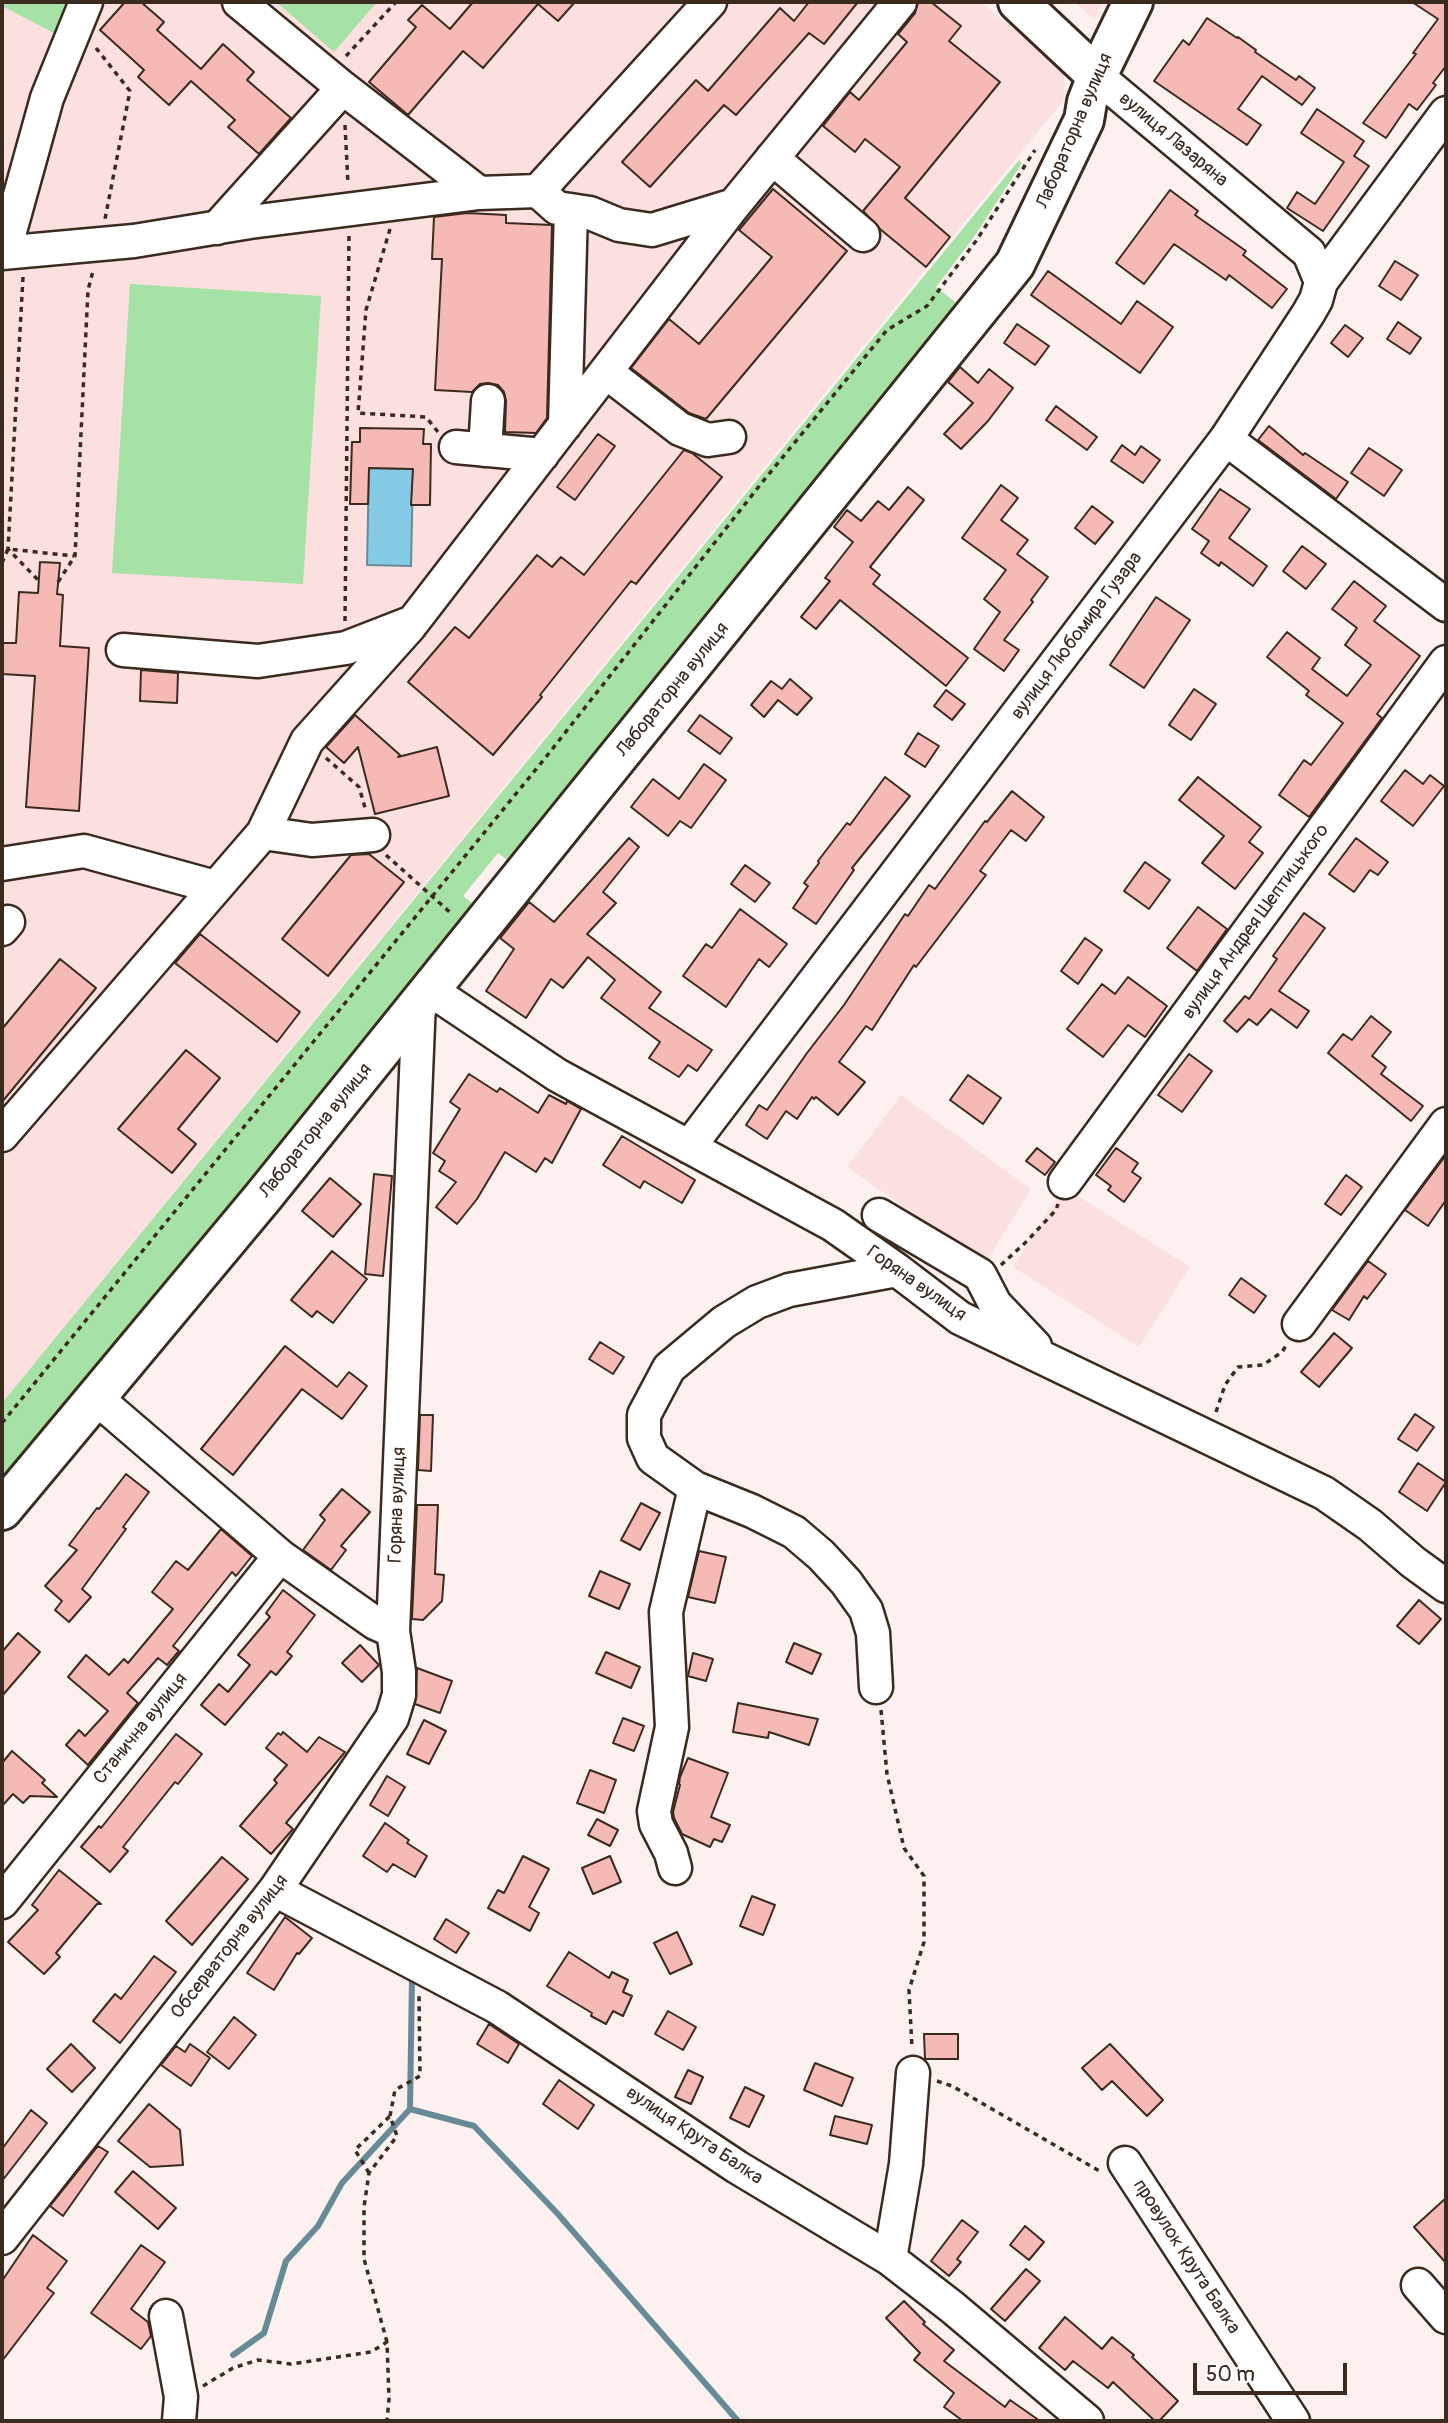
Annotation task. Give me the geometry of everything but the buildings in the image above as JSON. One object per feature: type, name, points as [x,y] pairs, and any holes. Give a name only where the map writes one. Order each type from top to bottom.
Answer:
[{"type":"main road","name":"вулиця Лазаряна","points":[[1018,2],[1097,76]]},
{"type":"main road","name":"Лабораторна вулиця","points":[[2,1510],[263,1198],[1014,264],[1084,120],[1087,102],[1097,76],[1133,2]]},
{"type":"street","points":[[239,2],[335,82],[479,193]]},
{"type":"street","points":[[538,191],[710,2]]},
{"type":"street","points":[[2,1135],[263,833],[307,741],[413,622],[734,205],[900,2]]},
{"type":"street","points":[[81,13],[47,99],[10,252],[100,244],[479,193],[538,191],[558,208],[590,213],[619,225],[652,230],[734,205]]},
{"type":"street","name":"вулиця Лазаряна","points":[[1097,76],[1309,253],[1321,282]]},
{"type":"street","points":[[217,228],[335,82]]},
{"type":"street","name":"вулиця Любомира Гузара","points":[[689,1147],[1226,439],[1308,314],[1316,300],[1321,282],[1446,113]]},
{"type":"street","points":[[772,158],[863,235]]},
{"type":"street","points":[[565,425],[571,210]]},
{"type":"street","points":[[606,372],[680,429],[708,440],[729,437]]},
{"type":"street","points":[[488,401],[470,449],[542,455]]},
{"type":"street","points":[[1226,439],[1446,605]]},
{"type":"street","points":[[123,650],[258,661],[346,648],[413,622]]},
{"type":"street","name":"вулиця Андрея Шептицького","points":[[1065,1182],[1446,662]]},
{"type":"street","points":[[263,833],[312,840],[373,835]]},
{"type":"street","points":[[2,864],[84,851],[215,887]]},
{"type":"street","name":"Горяна вулиця","points":[[384,1627],[424,995],[557,1075],[832,1225],[960,1318],[1324,1493],[1370,1525],[1446,1586]]},
{"type":"street","points":[[1299,1324],[1446,1124]]},
{"type":"street","points":[[878,1215],[980,1275],[995,1304],[1048,1360]]},
{"type":"street","points":[[876,1687],[873,1633],[866,1610],[846,1582],[821,1555],[794,1532],[752,1511],[695,1488],[653,1458],[644,1438],[644,1415],[668,1368],[723,1322],[757,1302],[789,1290],[897,1270]]},
{"type":"street","points":[[95,1397],[280,1556],[384,1627]]},
{"type":"street","points":[[383,1435],[381,1542],[384,1627]]},
{"type":"street","points":[[675,1868],[671,1853],[656,1824],[654,1811],[671,1727],[666,1612],[695,1488]]},
{"type":"street","name":"Станична вулиця","points":[[2,1902],[280,1556]]},
{"type":"street","name":"Обсерваторна вулиця","points":[[2,2238],[275,1890],[392,1718],[399,1695],[399,1672],[384,1627]]},
{"type":"street","name":"вулиця Крута Балка","points":[[275,1890],[497,2007],[737,2167],[890,2259],[952,2307],[1087,2421]]},
{"type":"street","points":[[890,2259],[906,2164],[913,2073]]},
{"type":"street","name":"провулок Крута Балка","points":[[1114,2168],[1293,2421]]},
{"type":"street","points":[[1419,2285],[1446,2317]]},
{"type":"street","points":[[166,2316],[181,2397],[179,2421]]},
{"type":"path","points":[[330,650],[344,626],[347,581],[349,211],[335,82],[396,2]]},
{"type":"path","points":[[58,582],[75,556],[88,290],[100,244],[130,91],[81,13]]},
{"type":"path","points":[[2,1423],[546,757],[764,480],[887,330],[927,306],[976,241],[1036,148]]},
{"type":"path","points":[[398,203],[366,310],[358,413],[426,417],[441,436],[470,449]]},
{"type":"path","points":[[2,563],[8,549],[10,252]]},
{"type":"path","points":[[8,549],[75,556]]},
{"type":"path","points":[[8,549],[39,580]]},
{"type":"path","points":[[307,741],[359,787],[376,846],[454,915]]},
{"type":"path","points":[[980,1275],[1003,1264],[1056,1210],[1065,1182]]},
{"type":"path","points":[[1207,1437],[1224,1385],[1238,1367],[1263,1365],[1282,1352],[1299,1324]]},
{"type":"path","points":[[876,1687],[887,1774],[904,1848],[924,1876],[924,1942],[909,1990],[913,2073],[952,2086],[1114,2168]]},
{"type":"path","points":[[368,2172],[397,2137],[390,2116],[395,2090],[420,2076],[419,1991],[427,1970]]},
{"type":"path","points":[[387,2421],[387,2342],[365,2259],[368,2172],[355,2150],[390,2116]]},
{"type":"path","points":[[202,2387],[233,2368],[258,2361],[291,2364],[324,2360],[371,2352],[387,2342]]},
{"type":"shaded area","points":[[2,2],[980,2],[1064,69],[1064,100],[2,1403]]},
{"type":"shaded area","points":[[1074,2],[1103,2],[1094,19]]},
{"type":"shaded area","points":[[901,1095],[1031,1189],[985,1264],[847,1167]]},
{"type":"shaded area","points":[[1064,1187],[1190,1267],[1139,1347],[1013,1267]]},
{"type":"green space","points":[[2,2],[67,2],[54,33],[2,6]]},
{"type":"green space","points":[[276,2],[377,2],[334,52]]},
{"type":"green space","points":[[1019,160],[1022,163],[974,237],[936,287],[959,305],[514,865],[498,853],[463,896],[478,908],[2,1491],[2,1403]]},
{"type":"green space","points":[[130,284],[321,296],[303,584],[112,573]]},
{"type":"water","points":[[369,468],[413,469],[411,566],[367,565]]},
{"type":"waterway","points":[[410,2109],[412,1977]]},
{"type":"waterway","points":[[233,2355],[264,2333],[286,2261],[318,2226],[342,2183],[410,2109],[474,2126],[557,2213],[738,2421]]}]
